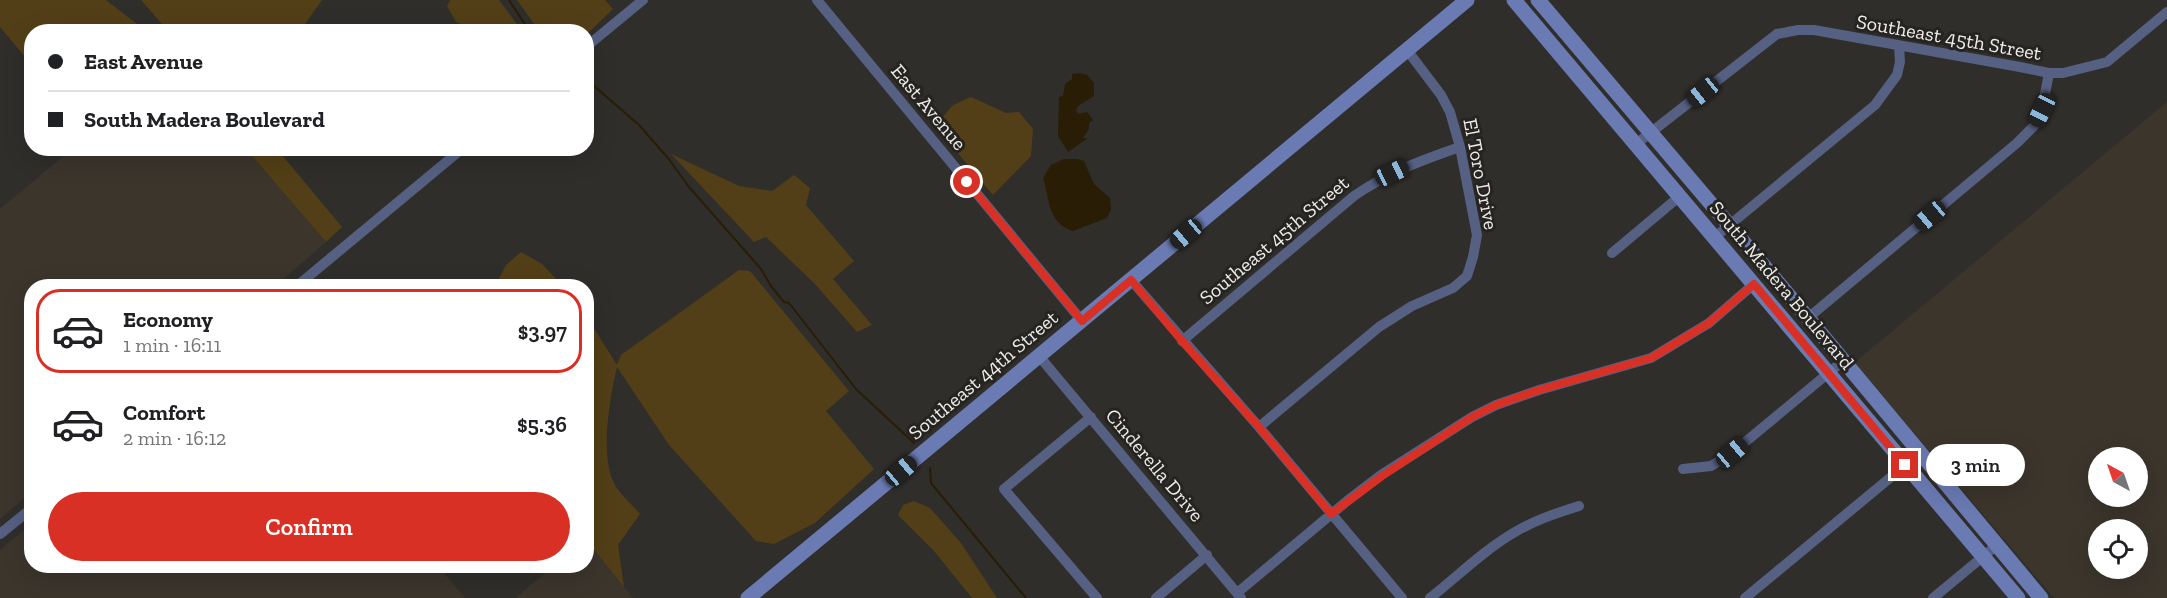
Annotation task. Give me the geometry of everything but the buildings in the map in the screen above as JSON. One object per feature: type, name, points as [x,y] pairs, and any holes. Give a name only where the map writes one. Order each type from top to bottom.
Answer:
[{"type":"street","points":[[594,40],[643,0]]},
{"type":"street","name":"East Avenue","points":[[817,0],[1082,321]]},
{"type":"street","name":"Southeast 44th Street","points":[[748,598],[1467,0]]},
{"type":"street","name":"South Madera Boulevard","points":[[1514,0],[2018,598]]},
{"type":"street","name":"South Madera Boulevard","points":[[1538,0],[1808,318],[2041,598]]},
{"type":"street","name":"Southeast 45th Street","points":[[1636,144],[1777,34],[1814,30],[2049,74],[2080,70],[2107,62],[2167,12]]},
{"type":"street","points":[[1715,237],[1875,105],[1897,75],[1900,62],[1899,46]]},
{"type":"street","name":"El Toro Drive","points":[[1259,427],[1379,327],[1412,306],[1453,288],[1467,276],[1477,234],[1460,147],[1450,112],[1441,95],[1407,50]]},
{"type":"street","points":[[1808,318],[2017,143],[2034,126],[2042,110],[2049,74]]},
{"type":"street","name":"Southeast 45th Street","points":[[1182,341],[1371,184],[1414,163],[1460,147]]},
{"type":"street","points":[[305,279],[453,156]]},
{"type":"street","points":[[1612,254],[1680,196]]},
{"type":"street","points":[[1131,280],[1259,427],[1402,598]]},
{"type":"street","points":[[1239,595],[1331,514],[1382,476],[1472,417],[1496,405],[1539,390],[1651,358],[1709,323],[1754,284]]},
{"type":"street","name":"Cinderella Drive","points":[[1039,356],[1239,595]]},
{"type":"street","points":[[1683,469],[1711,466],[1732,453],[1843,361]]},
{"type":"street","points":[[1091,417],[1004,489],[1097,598]]},
{"type":"street","points":[[1745,598],[1920,453]]},
{"type":"street","points":[[1430,598],[1515,532],[1550,515],[1579,506]]},
{"type":"street","points":[[0,534],[24,514]]},
{"type":"street","points":[[1933,598],[1997,545]]},
{"type":"street","points":[[1156,598],[1207,555]]},
{"type":"shaded area","points":[[0,0],[106,0],[137,24],[24,24],[24,56],[0,27]]},
{"type":"shaded area","points":[[141,0],[322,0],[305,24],[162,24]]},
{"type":"shaded area","points":[[450,0],[499,0],[517,24],[461,24],[456,22],[447,6]]},
{"type":"shaded area","points":[[517,0],[605,0],[613,9],[594,27],[594,24],[534,24]]},
{"type":"shaded area","points":[[1072,74],[1087,75],[1094,83],[1094,96],[1078,106],[1076,111],[1079,114],[1087,112],[1093,120],[1089,123],[1089,129],[1083,138],[1088,138],[1068,152],[1058,136],[1059,97],[1063,96],[1065,84],[1072,79]]},
{"type":"shaded area","points":[[971,97],[1006,113],[1019,112],[1033,129],[1031,156],[993,195],[935,126],[953,105]]},
{"type":"shaded area","points":[[2167,102],[2167,598],[2054,598],[1854,363]]},
{"type":"shaded area","points":[[671,154],[739,186],[772,191],[794,175],[810,188],[806,205],[854,261],[833,279],[872,325],[857,332],[815,284],[766,237],[754,242]]},
{"type":"shaded area","points":[[64,156],[252,156],[326,242],[283,279],[24,279],[24,498],[0,519],[0,209]]},
{"type":"shaded area","points":[[252,156],[283,156],[342,227],[326,242]]},
{"type":"shaded area","points":[[1064,159],[1084,161],[1094,184],[1110,198],[1111,209],[1107,218],[1073,231],[1058,222],[1051,209],[1043,178],[1051,165]]},
{"type":"shaded area","points":[[521,252],[542,264],[556,279],[499,279],[506,265]]},
{"type":"shaded area","points":[[739,270],[750,271],[849,391],[826,411],[874,469],[815,523],[774,544],[756,541],[669,445],[617,367],[607,424],[609,469],[618,490],[640,514],[618,545],[624,587],[594,550],[594,328],[617,365],[621,355]]},
{"type":"shaded area","points":[[914,501],[930,508],[961,543],[997,598],[972,598],[934,551],[898,515],[903,505]]},
{"type":"shaded area","points":[[24,530],[24,573],[444,573],[465,598],[0,598],[0,550]]},
{"type":"shaded area","points":[[594,550],[633,598],[515,598],[545,573],[594,573]]},
{"type":"waterway","points":[[509,0],[525,24]]},
{"type":"waterway","points":[[594,86],[639,125],[668,158],[689,187],[761,269],[784,302],[789,303],[856,389],[914,443]]},
{"type":"waterway","points":[[930,468],[931,483],[1026,598]]},
{"type":"route","points":[[967,182],[1082,321],[1131,280],[1331,514],[1382,476],[1472,417],[1496,405],[1539,390],[1651,358],[1709,323],[1754,284],[1905,465]]}]
